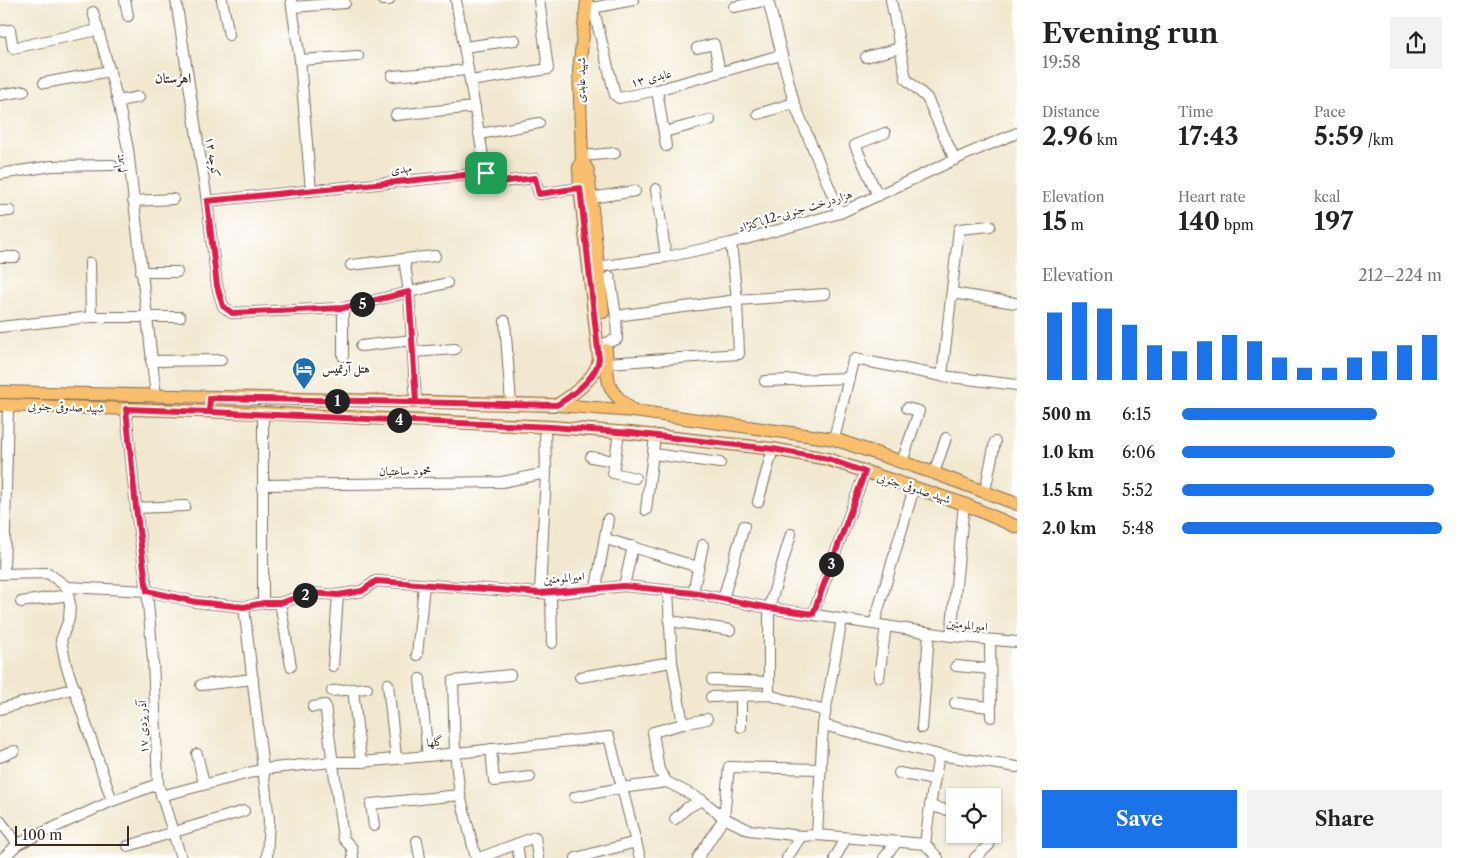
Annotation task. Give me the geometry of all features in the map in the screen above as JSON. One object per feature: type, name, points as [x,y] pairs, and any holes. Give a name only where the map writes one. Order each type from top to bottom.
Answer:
[{"type":"main road","name":"شهید عابدی","points":[[589,5],[579,70],[582,158],[579,168],[580,188],[606,343],[611,391],[634,411]]},
{"type":"main road","name":"شهید عابدی","points":[[557,405],[587,380],[598,365],[599,359],[591,198],[588,171],[582,158]]},
{"type":"main road","name":"شهید صدوقی جنوبی","points":[[0,392],[557,405],[634,411],[834,439],[985,491],[1017,504]]},
{"type":"main road","points":[[209,412],[210,398]]},
{"type":"main road","name":"شهید صدوقی جنوبی","points":[[4,405],[263,414],[545,427],[619,432],[773,449],[828,459],[964,504],[1017,527]]},
{"type":"street","points":[[125,0],[128,16]]},
{"type":"street","name":"کوچه ۱۲","points":[[176,0],[207,201],[217,286],[223,306],[232,313],[343,308]]},
{"type":"street","points":[[222,0],[229,34]]},
{"type":"street","points":[[384,0],[389,0]]},
{"type":"street","points":[[456,0],[486,173]]},
{"type":"street","points":[[470,81],[548,69],[539,0]]},
{"type":"street","points":[[589,5],[633,0]]},
{"type":"street","points":[[734,7],[768,0],[794,103],[840,213]]},
{"type":"street","points":[[890,0],[906,80],[927,98],[955,160]]},
{"type":"street","points":[[311,190],[300,60],[292,3],[345,3]]},
{"type":"street","name":"عابدی ۱۳","points":[[589,5],[615,95],[620,98],[657,90],[781,55]]},
{"type":"street","name":"بهرام","points":[[93,12],[118,100],[128,149],[156,396]]},
{"type":"street","points":[[0,31],[10,30],[13,48],[98,30]]},
{"type":"street","points":[[464,47],[515,40]]},
{"type":"street","points":[[697,48],[714,44],[720,72]]},
{"type":"street","points":[[866,57],[900,48]]},
{"type":"street","points":[[300,60],[358,56]]},
{"type":"street","points":[[392,76],[468,70]]},
{"type":"street","points":[[44,83],[110,71]]},
{"type":"street","points":[[0,94],[24,90]]},
{"type":"street","points":[[657,90],[666,146]]},
{"type":"street","points":[[118,100],[139,97]]},
{"type":"street","points":[[758,114],[794,103]]},
{"type":"street","points":[[396,115],[475,107]]},
{"type":"street","points":[[664,132],[710,120]]},
{"type":"street","points":[[480,134],[539,123]]},
{"type":"street","points":[[878,196],[855,145],[885,133]]},
{"type":"street","name":"هزاردرخت جنوبی-12پاکنژاد","points":[[594,268],[666,257],[731,243],[840,213],[1017,133]]},
{"type":"street","points":[[582,158],[615,153]]},
{"type":"street","points":[[0,174],[52,166],[112,165]]},
{"type":"street","name":"مهدی","points":[[207,201],[486,173],[492,183],[535,178],[539,194],[580,188]]},
{"type":"street","points":[[656,189],[666,257]]},
{"type":"street","points":[[591,198],[635,191]]},
{"type":"street","points":[[133,201],[173,199]]},
{"type":"street","points":[[942,376],[959,229],[990,226]]},
{"type":"street","points":[[607,363],[739,354],[737,300],[731,243]]},
{"type":"street","points":[[351,265],[435,256]]},
{"type":"street","points":[[0,258],[15,257]]},
{"type":"street","points":[[404,259],[409,292],[416,402]]},
{"type":"street","points":[[90,263],[91,317]]},
{"type":"street","points":[[141,272],[176,272]]},
{"type":"street","points":[[606,343],[617,339],[616,316],[610,277]]},
{"type":"street","points":[[344,356],[343,308],[447,283]]},
{"type":"street","points":[[952,293],[1015,303]]},
{"type":"street","points":[[616,316],[737,300],[825,294]]},
{"type":"street","points":[[0,327],[91,317],[180,317]]},
{"type":"street","points":[[505,321],[511,404]]},
{"type":"street","points":[[361,346],[412,340]]},
{"type":"street","points":[[413,352],[455,349]]},
{"type":"street","points":[[834,439],[853,361],[858,359],[942,376],[1017,385]]},
{"type":"street","points":[[151,361],[221,360]]},
{"type":"street","points":[[765,381],[849,378]]},
{"type":"street","points":[[4,405],[2,573],[48,573],[68,591],[69,619],[61,640],[66,665],[112,800]]},
{"type":"street","points":[[902,462],[919,411],[907,408]]},
{"type":"street","name":"آذر یزدی ۱۷","points":[[126,409],[154,660],[158,784],[181,858]]},
{"type":"street","points":[[263,414],[264,603]]},
{"type":"street","points":[[540,593],[546,473],[545,427]]},
{"type":"street","points":[[619,432],[613,473],[635,478]]},
{"type":"street","points":[[646,510],[655,436]]},
{"type":"street","points":[[934,473],[946,438]]},
{"type":"street","points":[[985,491],[995,442]]},
{"type":"street","points":[[758,502],[773,449]]},
{"type":"street","points":[[653,454],[720,463]]},
{"type":"street","points":[[591,457],[614,461]]},
{"type":"street","points":[[813,614],[865,472]]},
{"type":"street","name":"محمود ساعتیان","points":[[264,485],[502,482],[546,473]]},
{"type":"street","points":[[874,624],[914,488]]},
{"type":"street","points":[[950,636],[964,504]]},
{"type":"street","points":[[136,508],[185,506]]},
{"type":"street","points":[[596,588],[608,519]]},
{"type":"street","points":[[723,599],[744,526]]},
{"type":"street","points":[[770,695],[769,608],[791,534]]},
{"type":"street","points":[[606,539],[698,567]]},
{"type":"street","points":[[693,593],[703,545]]},
{"type":"street","points":[[624,586],[633,546]]},
{"type":"street","name":"امیرالمومنین","points":[[147,591],[196,602],[244,607],[264,603],[280,603],[310,593],[338,595],[362,591],[376,581],[551,594],[624,586],[693,593],[769,608],[950,636],[1017,642]]},
{"type":"street","points":[[417,655],[424,585]]},
{"type":"street","points":[[21,602],[68,591],[147,591]]},
{"type":"street","points":[[668,591],[672,662],[683,724]]},
{"type":"street","points":[[551,594],[552,643]]},
{"type":"street","points":[[333,666],[338,595]]},
{"type":"street","points":[[280,603],[291,666]]},
{"type":"street","points":[[244,607],[269,820],[267,858]]},
{"type":"street","points":[[817,835],[823,725],[842,619]]},
{"type":"street","points":[[670,621],[730,630]]},
{"type":"street","points":[[879,677],[886,626]]},
{"type":"street","points":[[922,728],[929,633]]},
{"type":"street","points":[[955,703],[990,712],[990,640]]},
{"type":"street","points":[[580,677],[672,662]]},
{"type":"street","points":[[956,666],[990,669]]},
{"type":"street","points":[[510,676],[453,681],[455,752],[460,795],[477,858],[535,837],[538,858]]},
{"type":"street","points":[[201,685],[253,679]]},
{"type":"street","points":[[420,679],[428,756]]},
{"type":"street","points":[[712,680],[769,682]]},
{"type":"street","points":[[388,684],[396,758]]},
{"type":"street","points":[[0,709],[75,688]]},
{"type":"street","points":[[332,691],[367,688]]},
{"type":"street","points":[[353,689],[361,762]]},
{"type":"street","points":[[711,697],[770,695],[826,711]]},
{"type":"street","points":[[741,696],[741,727]]},
{"type":"street","points":[[313,707],[325,705],[343,838],[352,848],[353,858]]},
{"type":"street","points":[[707,719],[653,732],[659,770],[667,782],[702,800],[724,818],[749,830],[801,836],[817,835],[925,844],[938,858]]},
{"type":"street","points":[[823,725],[940,754],[1017,767]]},
{"type":"street","name":"گلها","points":[[161,796],[264,769],[332,762],[361,762],[428,756],[609,737],[621,788]]},
{"type":"street","points":[[0,757],[14,750]]},
{"type":"street","points":[[491,750],[489,782],[530,777]]},
{"type":"street","points":[[197,754],[204,784]]},
{"type":"street","points":[[925,844],[934,780],[940,754]]},
{"type":"street","points":[[698,858],[724,818],[729,767],[821,769]]},
{"type":"street","points":[[899,773],[934,780]]},
{"type":"street","points":[[574,797],[667,782]]},
{"type":"street","points":[[4,858],[18,844],[112,800],[158,784]]},
{"type":"street","points":[[621,788],[640,858]]},
{"type":"street","points":[[374,826],[370,804],[460,795]]},
{"type":"street","points":[[675,819],[687,808],[702,800]]},
{"type":"street","points":[[930,806],[946,810]]},
{"type":"street","points":[[128,846],[244,811]]},
{"type":"street","points":[[0,821],[18,844]]},
{"type":"street","points":[[787,858],[801,836]]},
{"type":"street","points":[[835,858],[846,838]]},
{"type":"street","points":[[417,841],[420,858]]},
{"type":"street","points":[[576,858],[636,842]]},
{"type":"street","points":[[884,858],[897,842]]},
{"type":"street","points":[[517,844],[519,858]]},
{"type":"street","points":[[975,858],[989,845]]},
{"type":"place","name":"هتل آرتمیس","points":[[304,390]]},
{"type":"district","name":"اهرستان","points":[[173,78]]},
{"type":"route","points":[[486,173],[207,201],[217,286],[223,306],[232,313],[343,308],[409,292],[416,402],[210,398],[209,412],[552,427],[631,433],[773,449],[828,459],[865,472],[813,614],[769,608],[693,593],[624,586],[551,594],[376,581],[362,591],[338,595],[310,593],[280,603],[264,603],[244,607],[196,602],[147,591],[126,409],[209,412],[210,398],[557,405],[570,396],[594,372],[599,359],[580,188],[539,194],[535,178],[492,183],[486,173]]}]
